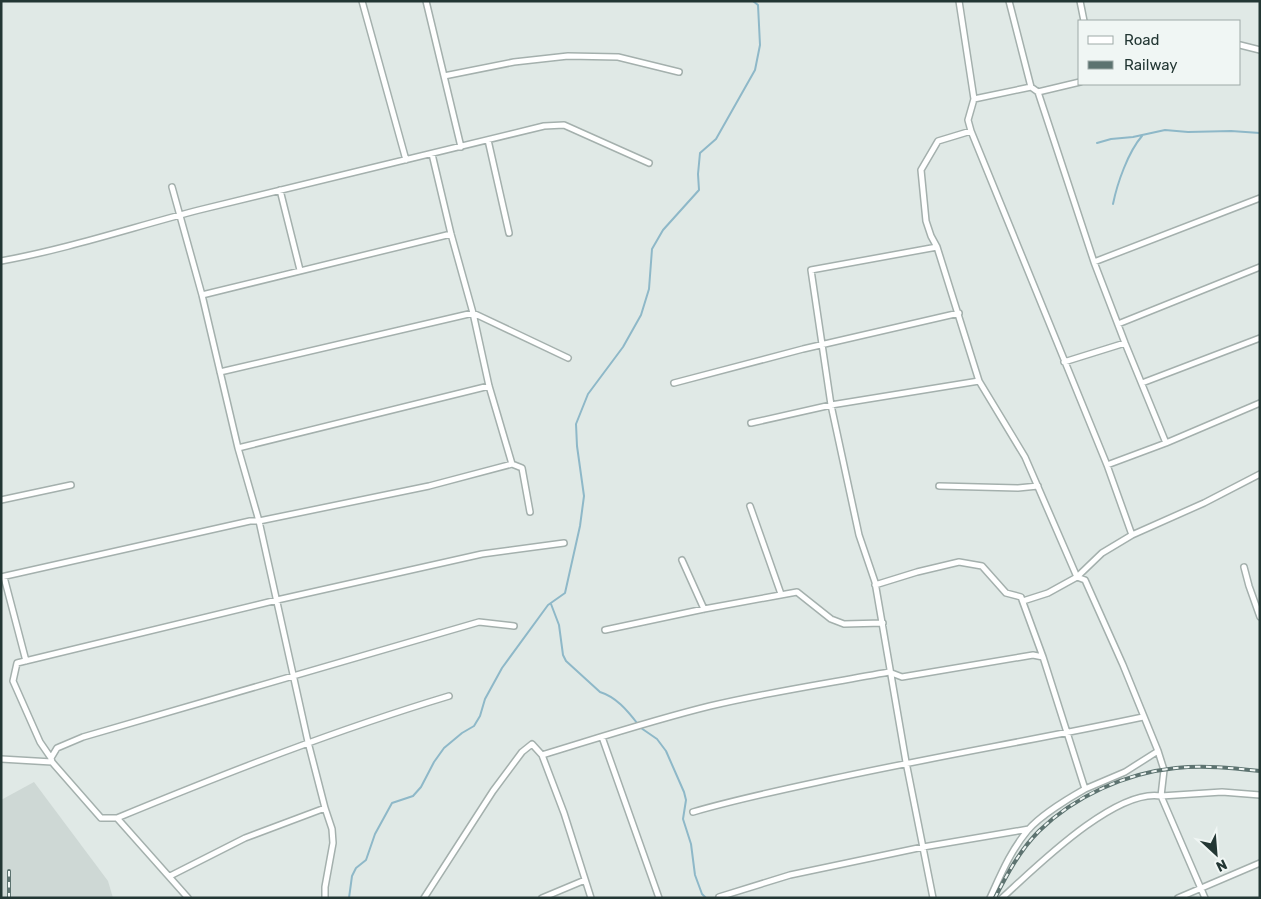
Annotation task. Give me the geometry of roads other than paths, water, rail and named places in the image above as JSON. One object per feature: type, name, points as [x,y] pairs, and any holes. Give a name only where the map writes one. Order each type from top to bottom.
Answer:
[{"type":"street","points":[[362,1],[406,160]]},
{"type":"street","points":[[426,1],[461,147]]},
{"type":"street","points":[[959,1],[974,99],[968,120],[971,131],[1106,465],[1132,535]]},
{"type":"street","points":[[1009,1],[1031,87],[1038,92],[1094,262],[1166,443]]},
{"type":"street","points":[[1080,1],[1084,20]]},
{"type":"street","points":[[1241,45],[1260,50]]},
{"type":"street","points":[[444,76],[514,62],[568,56],[618,57],[679,72]]},
{"type":"street","points":[[1038,92],[1078,82]]},
{"type":"street","points":[[974,99],[1031,87]]},
{"type":"street","points":[[1,261],[40,254],[180,215],[544,126],[564,125],[650,163]]},
{"type":"street","points":[[971,131],[938,141],[921,170],[926,221],[937,246],[979,381],[1025,457],[1077,577],[1085,580],[1123,665],[1164,770],[1161,796],[1205,898]]},
{"type":"street","points":[[488,140],[509,233]]},
{"type":"street","points":[[432,154],[450,234],[473,313],[489,386],[512,464]]},
{"type":"street","points":[[172,187],[202,295],[238,448],[259,521],[308,742],[332,829],[333,843],[325,887],[325,898]]},
{"type":"street","points":[[280,190],[300,270]]},
{"type":"street","points":[[1094,262],[1260,198]]},
{"type":"street","points":[[202,295],[450,234]]},
{"type":"street","points":[[933,898],[906,762],[883,622],[875,584],[859,535],[831,405],[811,270],[937,246]]},
{"type":"street","points":[[1118,324],[1260,267]]},
{"type":"street","points":[[220,372],[473,313],[568,358]]},
{"type":"street","points":[[674,383],[959,313]]},
{"type":"street","points":[[1142,383],[1260,338]]},
{"type":"street","points":[[1064,362],[1125,343]]},
{"type":"street","points":[[750,423],[831,405],[979,381]]},
{"type":"street","points":[[238,448],[489,386]]},
{"type":"street","points":[[1106,465],[1166,443],[1260,403]]},
{"type":"street","points":[[26,661],[3,577],[250,521],[259,521],[430,486],[512,464],[522,468],[530,512]]},
{"type":"street","points":[[1023,601],[1048,592],[1077,577],[1102,553],[1132,535],[1204,503],[1260,474]]},
{"type":"street","points":[[1,500],[70,485]]},
{"type":"street","points":[[939,486],[1018,488],[1038,486]]},
{"type":"street","points":[[750,506],[781,594]]},
{"type":"street","points":[[450,696],[385,715],[308,742],[117,818],[101,818],[51,760],[40,742],[13,681],[17,664],[26,661],[277,600],[482,554],[564,543]]},
{"type":"street","points":[[682,560],[704,608]]},
{"type":"street","points":[[875,584],[958,562],[982,566],[1006,593],[1021,597],[1085,789]]},
{"type":"street","points":[[1244,567],[1248,586],[1260,617]]},
{"type":"street","points":[[605,630],[704,608],[797,592],[831,619],[844,624],[883,622]]},
{"type":"street","points":[[51,760],[57,748],[83,737],[479,622],[514,626]]},
{"type":"street","points":[[542,755],[712,706],[890,672],[902,677],[1033,655],[1042,657]]},
{"type":"street","points":[[693,812],[728,802],[906,762],[1067,733],[1143,717]]},
{"type":"street","points":[[602,737],[659,898]]},
{"type":"street","points":[[424,898],[493,791],[522,752],[532,744],[542,755],[564,813],[591,898]]},
{"type":"street","points":[[990,898],[1004,868],[1029,829],[1067,800],[1085,789],[1125,772],[1158,751]]},
{"type":"street","points":[[1,759],[51,760]]},
{"type":"street","points":[[1002,898],[1076,834],[1103,814],[1132,799],[1155,794],[1161,796],[1222,792],[1260,796]]},
{"type":"street","points":[[170,876],[245,838],[325,808]]},
{"type":"street","points":[[117,818],[188,898]]},
{"type":"street","points":[[719,897],[790,875],[923,847],[1029,829]]},
{"type":"street","points":[[1178,898],[1260,863]]},
{"type":"street","points":[[542,898],[585,880]]},
{"type":"waterway","points":[[349,898],[352,876],[356,868],[366,860],[375,834],[392,803],[413,796],[421,787],[434,762],[444,748],[474,726],[480,716],[485,699],[502,668],[548,605],[565,593],[580,526],[584,496],[576,424],[588,394],[623,347],[641,315],[649,289],[652,249],[663,230],[699,190],[700,153],[716,139],[755,70],[760,45],[758,5],[753,1]]},
{"type":"waterway","points":[[1097,143],[1165,130],[1260,133]]},
{"type":"waterway","points":[[1113,204],[1124,168],[1142,136]]},
{"type":"waterway","points":[[551,604],[559,625],[563,655],[566,661],[600,692],[621,704],[637,723]]},
{"type":"waterway","points":[[641,728],[657,739],[666,751],[684,792],[686,800],[683,819],[691,844],[695,875],[702,894],[706,898]]},
{"type":"railway","points":[[995,898],[1009,871],[1032,838],[1053,818],[1102,788],[1139,775],[1176,768],[1208,767],[1260,771]]},
{"type":"railway","points":[[9,871],[9,898]]}]
